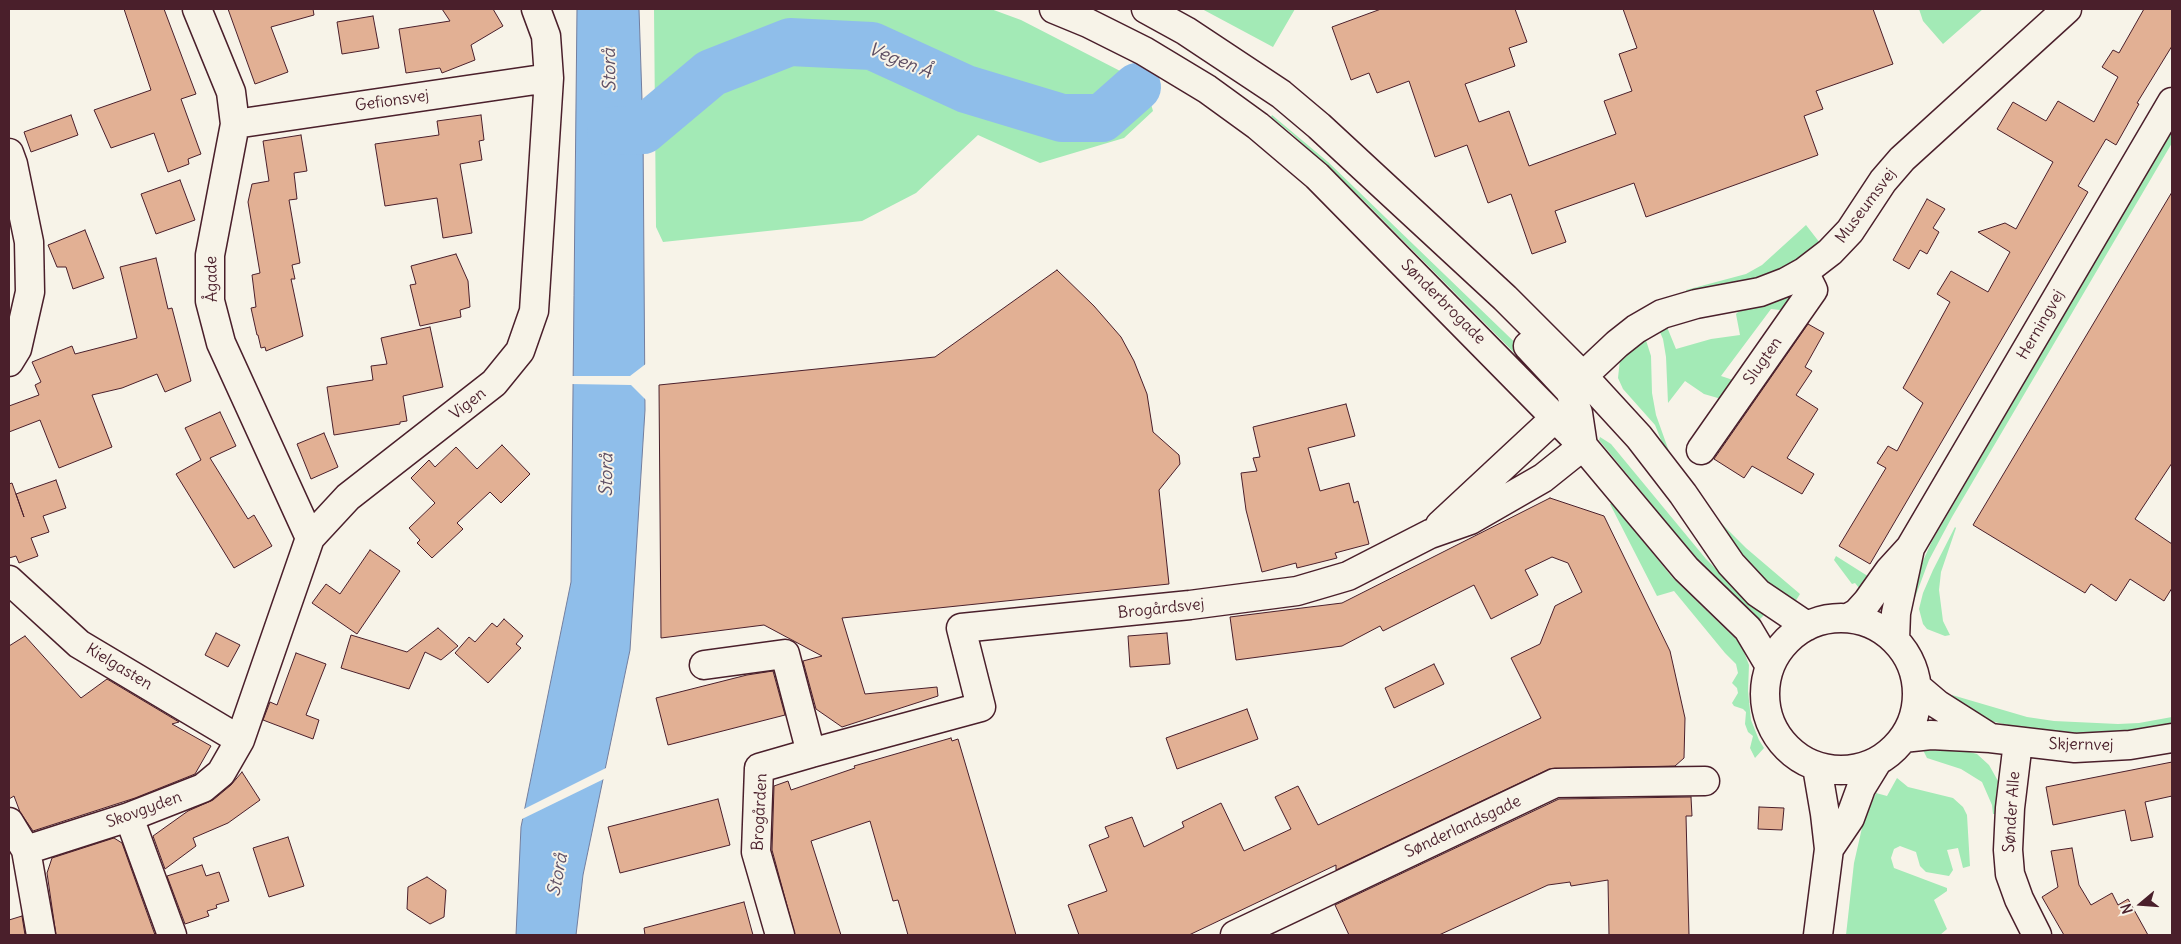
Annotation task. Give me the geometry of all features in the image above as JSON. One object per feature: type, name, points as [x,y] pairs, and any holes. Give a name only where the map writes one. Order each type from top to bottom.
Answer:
[{"type":"street","name":"Ågade","points":[[197,9],[231,92],[235,124],[210,255],[210,301],[221,343],[310,538]]},
{"type":"street","name":"Vigen","points":[[240,740],[310,538],[348,497],[494,383],[520,351],[534,311],[549,78],[546,36],[536,9]]},
{"type":"street","name":"Sønderbrogade","points":[[1054,9],[1088,23],[1144,51],[1207,89],[1279,142],[1567,415],[1583,446],[1686,569],[1748,629],[1770,666]]},
{"type":"street","points":[[1146,9],[1186,30],[1272,88],[1319,126],[1505,298],[1583,376],[1650,451],[1684,494],[1731,564]]},
{"type":"street","name":"Museumsvej","points":[[1583,376],[1636,329],[1662,314],[1682,307],[1760,292],[1786,282],[1804,272],[1830,252],[1850,231],[1884,181],[1902,159],[2067,9]]},
{"type":"street","name":"Gefionsvej","points":[[235,124],[549,78]]},
{"type":"street","name":"Herningvej","points":[[1854,617],[1889,571],[1910,548],[2172,102]]},
{"type":"street","points":[[9,152],[29,242],[30,292],[17,350],[9,362]]},
{"type":"street","points":[[1413,212],[1495,310],[1570,391],[1567,415],[1598,421],[1620,441],[1671,502],[1758,593],[1807,626]]},
{"type":"street","name":"Slugten","points":[[1701,450],[1814,290],[1804,272]]},
{"type":"street","name":"Brogårdsvej","points":[[1430,534],[1567,415]]},
{"type":"street","name":"Brogårdsvej","points":[[981,707],[961,628],[1207,604],[1297,592],[1348,576],[1430,534],[1470,520],[1543,478],[1583,446]]},
{"type":"street","name":"Herningvej","points":[[1900,646],[1896,613],[1910,548]]},
{"type":"street","name":"Kielgasten","points":[[9,580],[80,644],[240,740]]},
{"type":"street","points":[[1854,617],[1877,627],[1900,646],[1915,675],[1921,696],[1912,721],[1903,738],[1891,752],[1869,768],[1840,771],[1817,766],[1793,754],[1776,734],[1766,708],[1764,693],[1770,666],[1785,642],[1807,626],[1827,619],[1854,617]]},
{"type":"street","points":[[704,665],[785,654],[811,753]]},
{"type":"street","name":"Skjernvej","points":[[1921,696],[1990,738]]},
{"type":"street","name":"Brogården","points":[[780,935],[756,852],[759,768],[981,707]]},
{"type":"street","name":"Skjernvej","points":[[1903,738],[1931,735],[1990,738],[2075,748],[2105,748],[2172,738]]},
{"type":"street","name":"Skovgyden","points":[[26,850],[129,816],[203,788],[221,773],[240,740]]},
{"type":"street","name":"Sønder Alle","points":[[2018,742],[2010,808],[2008,850],[2010,874],[2019,899],[2037,935]]},
{"type":"street","points":[[1817,766],[1829,848],[1818,935]]},
{"type":"street","points":[[1829,848],[1850,818],[1869,768]]},
{"type":"street","name":"Sønderlandsgade","points":[[1235,935],[1555,783],[1705,781]]},
{"type":"street","points":[[129,816],[172,935]]},
{"type":"street","points":[[9,822],[26,850],[41,935]]},
{"type":"green space","points":[[654,9],[991,9],[1021,20],[1128,75],[1147,90],[1153,111],[1124,138],[1040,163],[978,135],[916,193],[862,221],[663,242],[656,227]]},
{"type":"green space","points":[[1202,9],[1295,9],[1273,47]]},
{"type":"green space","points":[[1919,9],[1983,9],[1943,44],[1923,21]]},
{"type":"green space","points":[[1272,115],[1328,162],[1532,359],[1544,383],[1365,202],[1291,133],[1271,117]]},
{"type":"green space","points":[[2172,130],[2172,143],[1952,517],[1929,560],[1913,603],[1909,602],[1913,583],[1932,541]]},
{"type":"green space","points":[[1806,225],[1820,243],[1807,254],[1778,271],[1763,278],[1687,293],[1686,290],[1746,274],[1762,265]]},
{"type":"green space","points":[[1800,290],[1789,311],[1771,309],[1721,376],[1739,382],[1728,401],[1704,394],[1685,381],[1668,403],[1666,357],[1663,339],[1659,330],[1667,327],[1676,349],[1711,339],[1740,335],[1736,314],[1738,312],[1775,301]]},
{"type":"green space","points":[[1645,337],[1651,356],[1652,393],[1656,415],[1671,457],[1670,462],[1655,425],[1623,389],[1618,378],[1620,359]]},
{"type":"green space","points":[[1600,437],[1611,444],[1706,559],[1738,591],[1765,614],[1759,620],[1752,611],[1708,573],[1599,440]]},
{"type":"green space","points":[[1612,503],[1672,577],[1741,644],[1749,665],[1748,691],[1751,720],[1764,748],[1755,758],[1750,748],[1753,736],[1748,732],[1745,724],[1746,712],[1732,703],[1738,693],[1737,688],[1732,683],[1738,673],[1736,664],[1674,591],[1657,596],[1610,504]]},
{"type":"green space","points":[[1708,510],[1746,548],[1800,594],[1795,602],[1772,588],[1729,540]]},
{"type":"green space","points":[[1955,527],[1941,572],[1939,590],[1943,621],[1950,635],[1945,636],[1927,629],[1923,624],[1919,609],[1923,593],[1933,570]]},
{"type":"green space","points":[[1836,556],[1874,580],[1863,593],[1855,583],[1852,584],[1834,560]]},
{"type":"green space","points":[[1952,695],[2027,717],[2054,721],[2118,724],[2139,723],[2172,717],[2172,723],[2105,734],[2079,734],[2021,728],[1986,720],[1949,703]]},
{"type":"green space","points":[[1933,747],[1951,747],[1977,754],[1989,765],[1998,781],[1995,814],[1993,814],[1992,805],[1982,782],[1961,769],[1927,758],[1923,750]]},
{"type":"green space","points":[[1897,778],[1908,787],[1953,798],[1963,807],[1967,815],[1970,866],[1963,868],[1958,848],[1947,850],[1953,870],[1949,876],[1926,872],[1920,866],[1916,852],[1900,846],[1894,849],[1891,858],[1894,868],[1947,888],[1947,891],[1934,900],[1947,929],[1940,935],[1846,935],[1854,863],[1864,819],[1876,793],[1887,796]]},
{"type":"water","name":"Storå","points":[[577,9],[639,9],[643,130],[645,410],[630,650],[583,875],[576,935],[516,935],[521,827],[571,582]]},
{"type":"pier","points":[[647,363],[647,401],[631,385],[570,384],[570,376],[630,376]]},
{"type":"pier","points":[[608,767],[606,778],[520,820],[522,810]]},
{"type":"building","points":[[124,9],[164,9],[196,94],[181,99],[201,154],[188,159],[189,164],[168,172],[154,133],[111,148],[94,110],[151,90]]},
{"type":"building","points":[[228,9],[313,9],[314,15],[271,27],[288,72],[255,84]]},
{"type":"building","points":[[442,9],[493,9],[503,26],[471,45],[475,60],[442,73],[440,68],[406,73],[399,29],[450,21]]},
{"type":"building","points":[[1381,9],[1515,9],[1527,42],[1509,48],[1515,66],[1465,84],[1479,122],[1509,111],[1529,166],[1616,134],[1604,101],[1632,91],[1619,54],[1637,48],[1623,9],[1873,9],[1893,64],[1816,91],[1823,109],[1804,116],[1818,155],[1646,217],[1634,183],[1555,211],[1566,242],[1532,254],[1511,194],[1488,203],[1467,145],[1435,157],[1409,81],[1377,93],[1369,73],[1351,80],[1332,27]]},
{"type":"building","points":[[2144,9],[2172,9],[2172,46],[2137,103],[2139,104],[2116,145],[2106,139],[2078,186],[2088,192],[1870,564],[1839,546],[1886,468],[1877,463],[1888,446],[1897,451],[1923,403],[1903,388],[1950,302],[1937,294],[1951,271],[1988,292],[2010,252],[1978,232],[2005,223],[2016,229],[2053,162],[1997,129],[2013,102],[2046,121],[2058,101],[2094,122],[2118,77],[2102,67],[2113,50],[2119,53]]},
{"type":"building","points":[[373,16],[379,48],[342,54],[337,22]]},
{"type":"building","points":[[71,115],[78,135],[31,152],[24,132]]},
{"type":"building","points":[[481,115],[484,140],[479,141],[482,160],[460,164],[472,233],[443,238],[437,198],[385,206],[375,144],[439,135],[437,121]]},
{"type":"building","points":[[301,135],[307,171],[294,173],[297,199],[289,200],[300,263],[292,265],[295,279],[291,279],[303,336],[266,351],[265,347],[261,348],[251,308],[256,307],[252,275],[260,273],[248,202],[252,184],[269,181],[263,141]]},
{"type":"building","points":[[180,180],[195,220],[156,234],[141,194]]},
{"type":"building","points":[[2172,192],[2172,463],[2135,519],[2172,544],[2172,588],[2164,601],[2130,579],[2116,601],[2091,584],[2085,593],[1973,525]]},
{"type":"building","points":[[1927,199],[1945,209],[1933,228],[1939,232],[1927,254],[1920,250],[1909,269],[1893,260]]},
{"type":"building","points":[[85,230],[104,278],[73,289],[66,267],[57,267],[48,245]]},
{"type":"building","points":[[456,254],[468,281],[470,307],[460,310],[461,317],[420,326],[410,285],[416,284],[411,266]]},
{"type":"building","points":[[156,258],[168,309],[172,308],[191,381],[165,392],[157,374],[122,388],[92,395],[112,447],[59,468],[40,420],[9,432],[9,406],[39,395],[35,385],[41,382],[32,362],[72,346],[75,354],[137,338],[120,267]]},
{"type":"building","points":[[1057,270],[1094,306],[1121,337],[1134,361],[1147,394],[1153,432],[1179,455],[1180,464],[1159,490],[1169,584],[842,618],[865,694],[937,687],[938,696],[842,727],[816,709],[803,661],[822,656],[764,625],[661,638],[659,385],[935,357]]},
{"type":"building","points":[[1808,324],[1824,333],[1805,367],[1812,371],[1796,395],[1818,409],[1787,458],[1814,474],[1802,494],[1752,466],[1744,478],[1714,459]]},
{"type":"building","points":[[430,327],[443,387],[403,396],[407,421],[400,422],[400,424],[334,435],[327,387],[373,380],[371,366],[387,364],[381,338]]},
{"type":"building","points":[[1346,404],[1355,436],[1308,448],[1320,491],[1349,483],[1354,503],[1358,501],[1369,544],[1335,553],[1337,558],[1297,568],[1296,563],[1262,572],[1246,510],[1241,473],[1257,471],[1253,458],[1260,457],[1253,427]]},
{"type":"building","points":[[220,412],[236,446],[210,458],[248,519],[254,515],[272,546],[234,568],[176,474],[201,460],[185,428]]},
{"type":"building","points":[[324,433],[338,467],[311,479],[297,444]]},
{"type":"building","points":[[502,445],[530,474],[501,503],[490,492],[457,523],[463,529],[432,558],[417,543],[420,540],[409,528],[435,503],[411,478],[429,460],[435,467],[456,447],[477,469]]},
{"type":"building","points":[[56,480],[66,508],[43,516],[49,532],[31,538],[38,556],[19,563],[16,556],[9,558],[9,484],[12,483],[24,517],[16,494]]},
{"type":"building","points":[[1550,498],[1604,516],[1670,651],[1685,718],[1684,758],[1675,766],[1549,769],[1336,870],[1336,865],[1189,935],[1079,935],[1068,905],[1107,891],[1089,845],[1109,837],[1105,827],[1132,817],[1144,847],[1184,827],[1182,822],[1221,803],[1244,851],[1291,829],[1275,797],[1298,786],[1318,825],[1541,718],[1511,658],[1540,644],[1555,606],[1582,592],[1568,563],[1552,557],[1525,570],[1538,595],[1491,619],[1474,585],[1383,631],[1380,626],[1342,646],[1236,660],[1230,617],[1342,603]]},
{"type":"building","points":[[370,550],[400,571],[357,634],[312,603],[326,584],[340,594]]},
{"type":"building","points":[[504,619],[523,636],[516,644],[521,648],[488,683],[455,653],[469,637],[475,642],[492,623],[497,627]]},
{"type":"building","points":[[438,628],[458,646],[441,660],[425,652],[409,689],[341,668],[351,635],[407,652]]},
{"type":"building","points":[[216,633],[240,645],[228,667],[205,655]]},
{"type":"building","points":[[1167,633],[1170,664],[1130,667],[1128,636]]},
{"type":"building","points":[[25,636],[81,698],[107,679],[179,722],[172,724],[211,746],[195,774],[135,798],[33,831],[20,812],[14,796],[9,799],[9,646]]},
{"type":"building","points":[[296,653],[326,664],[306,715],[319,720],[313,739],[263,720],[270,702],[277,705]]},
{"type":"building","points":[[1434,664],[1444,684],[1394,708],[1385,688]]},
{"type":"building","points":[[773,671],[785,715],[668,745],[656,698],[747,675]]},
{"type":"building","points":[[1247,709],[1258,739],[1177,769],[1166,738]]},
{"type":"building","points":[[951,738],[952,741],[958,739],[1016,935],[908,935],[898,900],[893,901],[870,821],[811,841],[841,935],[795,935],[772,850],[774,786],[788,781],[791,790],[855,768],[854,766]]},
{"type":"building","points":[[2172,762],[2172,796],[2145,802],[2153,837],[2131,841],[2125,810],[2053,825],[2046,787]]},
{"type":"building","points":[[242,772],[260,800],[228,823],[193,838],[196,846],[165,869],[153,836],[188,811],[213,800],[231,785]]},
{"type":"building","points":[[1691,797],[1692,816],[1686,816],[1689,935],[1609,935],[1608,880],[1571,886],[1570,882],[1548,885],[1439,935],[1349,935],[1335,905],[1559,799]]},
{"type":"building","points":[[718,799],[730,845],[620,873],[608,827]]},
{"type":"building","points":[[1759,807],[1784,808],[1782,830],[1758,829]]},
{"type":"building","points":[[288,837],[304,886],[269,897],[253,848]]},
{"type":"building","points":[[114,838],[122,843],[155,935],[56,935],[47,873],[52,858]]},
{"type":"building","points":[[2072,848],[2079,885],[2091,905],[2112,893],[2118,905],[2128,899],[2148,935],[2064,935],[2042,897],[2058,887],[2051,851]]},
{"type":"building","points":[[202,865],[206,876],[219,872],[229,901],[216,905],[217,908],[207,911],[209,916],[185,924],[167,876]]},
{"type":"building","points":[[427,877],[446,890],[444,917],[430,924],[407,909],[408,887]]},
{"type":"building","points":[[744,902],[753,935],[645,935],[644,928]]},
{"type":"building","points":[[22,916],[25,935],[9,935],[9,920]]},
{"type":"waterway","name":"Vegen Å","points":[[611,131],[643,130],[711,73],[790,42],[872,46],[966,89],[1062,118],[1102,118],[1137,87]]}]
